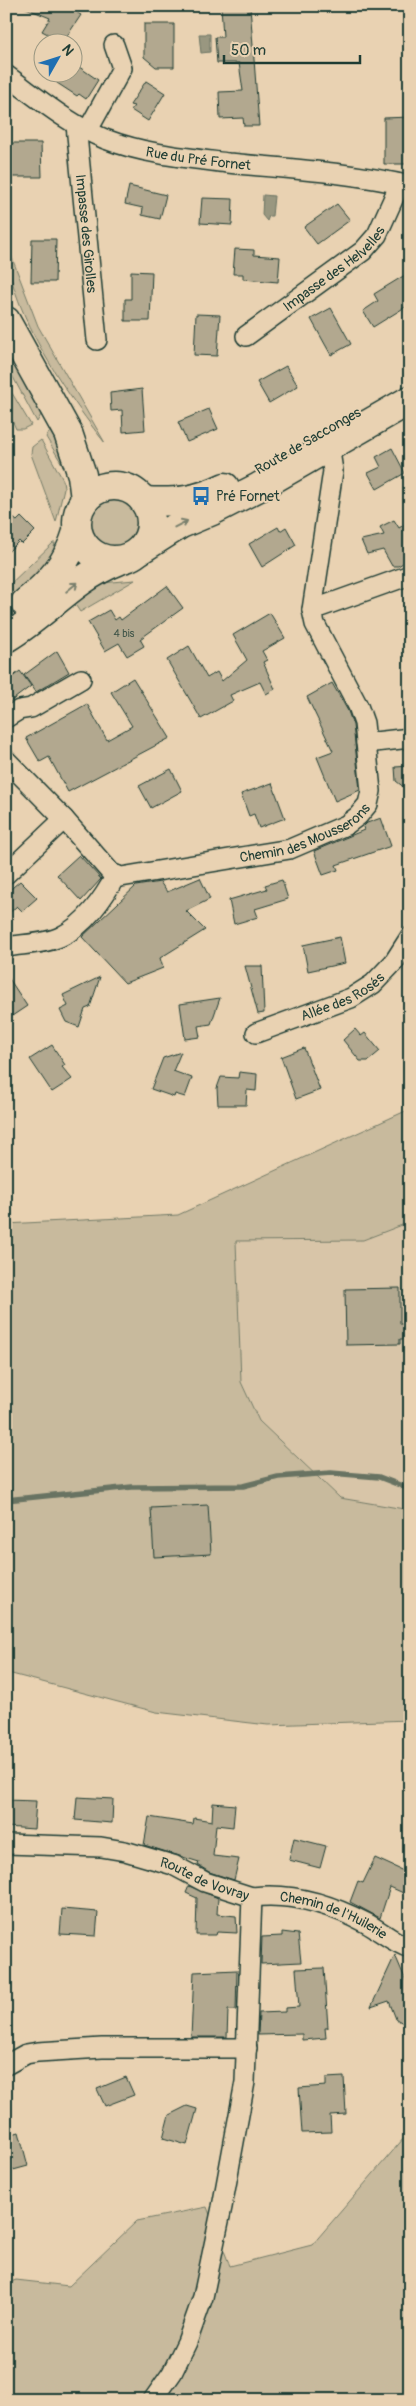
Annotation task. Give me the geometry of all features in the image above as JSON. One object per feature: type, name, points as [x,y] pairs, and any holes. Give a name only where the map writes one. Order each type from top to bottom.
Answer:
[{"type":"street","points":[[82,128],[122,68],[114,45]]},
{"type":"street","name":"Rue du Pré Fornet","points":[[6,75],[82,128],[106,139],[169,156],[353,176],[405,185]]},
{"type":"street","name":"Impasse des Girolles","points":[[82,128],[97,340]]},
{"type":"street","name":"Impasse des Helvelles","points":[[246,336],[363,250],[377,235],[405,185]]},
{"type":"street","points":[[6,321],[68,433],[82,475],[85,499]]},
{"type":"street","name":"Route de Sacconges","points":[[144,501],[176,502],[220,489],[410,382]]},
{"type":"street","name":"Route de Sacconges","points":[[6,638],[26,626],[82,579],[129,556],[181,524],[212,511],[259,487],[410,400]]},
{"type":"street","points":[[68,433],[97,466],[144,501],[150,513],[152,526],[148,540],[129,556],[104,560],[92,554],[82,544],[77,532]]},
{"type":"street","name":"Chemin des Mousserons","points":[[116,875],[121,877],[290,849],[346,825],[358,816],[368,804],[371,791],[364,723],[358,706],[314,624],[312,610],[333,471],[329,445]]},
{"type":"street","points":[[6,616],[38,593],[61,569],[72,549],[77,532],[77,514],[85,499],[95,490],[108,486],[122,486]]},
{"type":"street","points":[[312,610],[410,575]]},
{"type":"street","points":[[6,718],[19,710],[31,708],[41,703],[82,678]]},
{"type":"street","points":[[366,743],[410,738]]},
{"type":"street","points":[[6,760],[64,819],[106,867],[116,875],[102,900],[90,914],[60,937],[6,947]]},
{"type":"street","points":[[6,874],[64,819]]},
{"type":"street","name":"Allée des Rosés","points":[[256,1033],[351,998],[372,984],[394,962],[410,937]]},
{"type":"street","name":"Route de Vovray","points":[[6,1844],[101,1847],[125,1851],[173,1865],[205,1882],[252,1897],[246,2082],[203,2297],[188,2342],[172,2372],[153,2400]]},
{"type":"street","name":"Chemin de l'Huilerie","points":[[252,1897],[268,1896],[309,1901],[332,1907],[410,1948]]},
{"type":"street","points":[[6,2065],[26,2054],[38,2052],[102,2048],[247,2048]]},
{"type":"shaded area","points":[[199,34],[210,34],[210,52],[201,53]]},
{"type":"shaded area","points":[[263,195],[274,196],[272,216],[269,216],[267,221],[262,215]]},
{"type":"shaded area","points":[[6,242],[38,326],[105,443],[57,375],[27,321],[16,294],[9,267]]},
{"type":"shaded area","points":[[6,348],[42,413],[37,422],[6,364]]},
{"type":"shaded area","points":[[6,383],[31,425],[23,429],[16,429],[6,407]]},
{"type":"shaded area","points":[[50,431],[67,460],[68,474],[46,437]]},
{"type":"shaded area","points":[[41,440],[63,480],[64,488],[56,522],[31,454],[32,447]]},
{"type":"shaded area","points":[[112,498],[127,503],[135,511],[140,526],[135,541],[127,549],[112,554],[97,549],[89,541],[84,526],[89,511],[97,503]]},
{"type":"shaded area","points":[[55,543],[53,552],[43,569],[22,591],[6,602],[6,588]]},
{"type":"shaded area","points":[[135,580],[80,612],[74,603],[101,583]]},
{"type":"shaded area","points":[[410,1109],[410,1222],[363,1240],[236,1241],[241,1382],[259,1421],[340,1498],[410,1510],[410,1720],[268,1725],[156,1712],[8,1673],[6,1664],[6,1224],[178,1215]]},
{"type":"shaded area","points":[[410,1222],[410,1510],[340,1498],[259,1421],[241,1382],[236,1241],[363,1240]]},
{"type":"shaded area","points":[[410,2131],[410,2400],[6,2400],[6,2284],[16,2280],[69,2286],[137,2221],[207,2207],[230,2266],[312,2245]]},
{"type":"building","points":[[21,6],[66,6],[81,15],[70,32],[42,31],[50,18]]},
{"type":"building","points":[[221,6],[250,6],[259,126],[244,126],[243,118],[220,119],[219,92],[243,91],[239,63],[217,63],[215,37],[223,37]]},
{"type":"building","points":[[144,24],[174,24],[174,67],[156,67],[144,57]]},
{"type":"building","points":[[82,69],[98,80],[86,99],[79,94],[77,96],[57,83],[82,82]]},
{"type":"building","points":[[146,81],[165,93],[148,121],[131,110],[134,106],[130,105]]},
{"type":"building","points":[[410,117],[410,164],[384,164],[384,118]]},
{"type":"building","points":[[9,143],[41,143],[42,177],[9,177]]},
{"type":"building","points":[[129,186],[166,195],[160,219],[142,215],[143,208],[125,204]]},
{"type":"building","points":[[202,198],[233,199],[232,225],[200,223]]},
{"type":"building","points":[[337,204],[350,220],[317,244],[304,227]]},
{"type":"building","points":[[32,239],[56,239],[55,282],[31,282]]},
{"type":"building","points":[[235,249],[254,250],[254,255],[280,257],[278,282],[243,279],[243,274],[233,274]]},
{"type":"building","points":[[131,271],[152,272],[150,321],[125,321],[125,299],[131,299]]},
{"type":"building","points":[[410,272],[410,304],[373,327],[363,311],[378,301],[374,294]]},
{"type":"building","points":[[331,308],[351,344],[331,355],[311,319]]},
{"type":"building","points":[[196,314],[220,315],[217,356],[194,355]]},
{"type":"building","points":[[286,366],[298,386],[269,403],[257,382]]},
{"type":"building","points":[[142,389],[145,430],[123,432],[122,410],[111,411],[110,393]]},
{"type":"building","points":[[209,409],[218,429],[187,442],[178,422]]},
{"type":"building","points":[[392,448],[405,473],[377,489],[368,473],[381,467],[376,457]]},
{"type":"building","points":[[6,512],[17,521],[21,517],[35,531],[22,544],[19,541],[6,554]]},
{"type":"building","points":[[394,520],[399,528],[410,521],[410,559],[398,566],[392,566],[383,550],[367,554],[361,540],[384,535],[380,527]]},
{"type":"building","points":[[278,527],[280,531],[286,527],[296,545],[262,567],[249,544]]},
{"type":"building","points":[[167,586],[183,608],[140,639],[144,646],[127,656],[119,643],[105,651],[88,622],[109,610],[115,620],[119,617],[121,620]]},
{"type":"building","points":[[270,613],[285,638],[262,651],[267,660],[263,662],[275,689],[266,694],[260,682],[230,695],[233,701],[201,719],[167,660],[189,646],[207,678],[217,672],[222,681],[247,660],[233,635]]},
{"type":"building","points":[[57,651],[69,672],[36,692],[24,675]]},
{"type":"building","points":[[20,671],[31,686],[6,705],[6,682]]},
{"type":"building","points":[[133,678],[170,738],[68,792],[49,757],[40,762],[26,738],[87,704],[107,740],[132,726],[111,692]]},
{"type":"building","points":[[332,683],[348,711],[353,725],[360,790],[335,801],[317,757],[333,751],[307,697]]},
{"type":"building","points":[[410,766],[410,792],[396,781],[395,767]]},
{"type":"building","points":[[171,769],[182,791],[151,808],[139,786]]},
{"type":"building","points":[[272,783],[285,818],[259,828],[254,814],[249,816],[241,794]]},
{"type":"building","points":[[381,818],[391,846],[336,865],[338,870],[323,875],[314,851],[364,830],[363,827],[367,823]]},
{"type":"building","points":[[79,855],[101,879],[81,901],[57,875]]},
{"type":"building","points":[[200,878],[210,899],[186,911],[205,930],[160,958],[163,968],[125,983],[82,937],[136,886],[160,882],[167,892]]},
{"type":"building","points":[[282,880],[288,899],[255,909],[258,917],[234,924],[229,900],[267,889],[265,885]]},
{"type":"building","points":[[20,881],[37,898],[22,911],[17,906],[6,916],[6,893]]},
{"type":"building","points":[[340,937],[345,963],[308,971],[303,945]]},
{"type":"building","points":[[245,966],[262,966],[264,1013],[258,1014]]},
{"type":"building","points":[[6,974],[27,1006],[6,1020]]},
{"type":"building","points":[[100,977],[90,1007],[85,1009],[79,1027],[66,1022],[60,1010],[68,1006],[63,995]]},
{"type":"building","points":[[220,998],[211,1024],[198,1026],[200,1037],[185,1039],[180,1004]]},
{"type":"building","points":[[355,1029],[361,1036],[365,1033],[380,1051],[368,1061],[360,1061],[343,1040]]},
{"type":"building","points":[[52,1045],[65,1065],[62,1067],[72,1079],[52,1092],[30,1059]]},
{"type":"building","points":[[304,1048],[320,1090],[296,1099],[281,1057]]},
{"type":"building","points":[[181,1052],[173,1071],[192,1078],[185,1097],[175,1094],[174,1097],[151,1089],[163,1058]]},
{"type":"building","points":[[239,1072],[257,1074],[256,1091],[247,1090],[246,1105],[218,1105],[217,1088],[221,1077],[238,1078]]},
{"type":"building","points":[[400,1288],[400,1324],[404,1324],[404,1339],[400,1339],[400,1344],[346,1345],[345,1289]]},
{"type":"building","points":[[208,1505],[211,1554],[154,1557],[151,1508]]},
{"type":"building","points":[[77,1797],[113,1799],[112,1823],[75,1820]]},
{"type":"building","points":[[6,1800],[36,1801],[34,1829],[6,1827]]},
{"type":"building","points":[[213,1803],[235,1805],[233,1827],[216,1825],[213,1856],[239,1859],[234,1880],[209,1872],[198,1865],[199,1862],[144,1845],[149,1817],[193,1824],[194,1818],[212,1821]]},
{"type":"building","points":[[294,1838],[326,1846],[320,1868],[289,1860]]},
{"type":"building","points":[[375,1858],[410,1874],[410,1896],[390,1887],[380,1918],[350,1902],[358,1881],[363,1883]]},
{"type":"building","points":[[189,1886],[218,1898],[217,1914],[236,1916],[237,1933],[217,1932],[216,1935],[196,1935],[197,1898],[186,1893]]},
{"type":"building","points":[[62,1909],[98,1912],[96,1936],[60,1934]]},
{"type":"building","points":[[282,1932],[298,1934],[301,1962],[261,1964],[262,1937],[282,1936]]},
{"type":"building","points":[[395,1955],[410,1990],[410,2027],[396,2019],[389,2001],[371,2007]]},
{"type":"building","points":[[324,1968],[328,2028],[325,2028],[326,2038],[302,2040],[302,2034],[258,2035],[259,2013],[285,2012],[285,2008],[299,2007],[296,1969]]},
{"type":"building","points":[[237,1970],[236,2010],[228,2010],[227,2037],[191,2037],[194,1972]]},
{"type":"building","points":[[126,2077],[134,2095],[105,2106],[97,2089]]},
{"type":"building","points":[[344,2077],[346,2114],[330,2115],[331,2132],[302,2133],[299,2088],[326,2086],[326,2078]]},
{"type":"building","points":[[187,2106],[197,2109],[187,2145],[163,2138],[169,2115]]},
{"type":"building","points":[[19,2132],[28,2166],[6,2172],[6,2136]]},
{"type":"waterway","points":[[6,1500],[132,1487],[243,1486],[278,1477],[331,1473],[379,1477],[410,1489]]},
{"type":"place","name":"Pré Fornet","points":[[201,496]]}]
